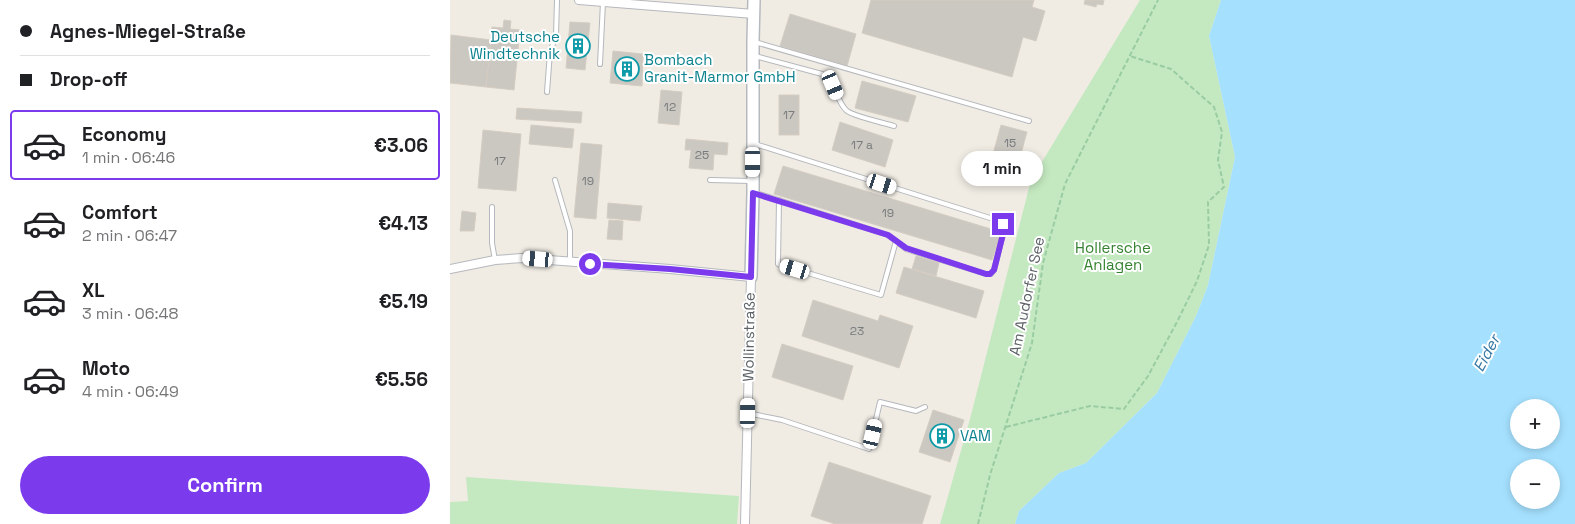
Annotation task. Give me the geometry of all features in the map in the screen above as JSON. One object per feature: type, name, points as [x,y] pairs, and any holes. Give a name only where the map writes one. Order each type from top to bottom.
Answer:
[{"type":"street","points":[[579,0],[754,14]]},
{"type":"street","name":"Wollinstraße","points":[[745,524],[753,193],[754,0]]},
{"type":"street","points":[[450,269],[495,260],[522,258],[751,277]]},
{"type":"lane","points":[[547,92],[550,52],[556,36],[557,0]]},
{"type":"lane","points":[[600,64],[603,2]]},
{"type":"lane","points":[[753,41],[1029,121]]},
{"type":"lane","points":[[753,55],[822,74],[833,85],[847,112],[894,126]]},
{"type":"lane","points":[[753,143],[990,218],[1003,224],[1004,229],[994,270],[990,274],[986,274],[906,248],[888,235],[753,193]]},
{"type":"lane","points":[[555,180],[570,231],[570,262]]},
{"type":"lane","points":[[710,180],[753,181]]},
{"type":"lane","points":[[779,200],[778,264],[881,295],[896,240]]},
{"type":"lane","points":[[492,207],[492,243],[495,260]]},
{"type":"lane","points":[[748,413],[782,420],[869,449],[880,402],[916,411],[925,407]]},
{"type":"path","name":"Am Audorfer See","points":[[978,524],[990,475],[1032,343],[1043,263],[1065,184],[1158,0]]},
{"type":"path","points":[[1005,427],[1090,406],[1124,409],[1148,376],[1197,281],[1209,245],[1208,202],[1224,187],[1218,160],[1222,132],[1214,107],[1171,69],[1130,56]]},
{"type":"green space","name":"Hollersche Anlagen","points":[[1140,0],[1221,0],[1209,36],[1235,157],[1208,285],[1196,316],[1157,393],[1086,463],[1059,473],[1019,511],[1015,524],[940,524],[970,419],[1031,180]]},
{"type":"green space","points":[[466,477],[739,496],[737,524],[450,524],[450,502],[468,501]]},
{"type":"water","name":"Eider","points":[[1221,0],[1575,0],[1575,524],[1015,524],[1019,511],[1059,473],[1086,463],[1157,393],[1196,316],[1208,285],[1235,157],[1209,36]]},
{"type":"building","points":[[871,0],[1034,0],[1032,7],[1045,11],[1036,41],[1023,37],[1012,77],[862,33]]},
{"type":"building","points":[[1085,0],[1104,0],[1103,5],[1097,4],[1096,7],[1084,4]]},
{"type":"building","points":[[790,14],[856,34],[847,66],[780,46]]},
{"type":"building","points":[[504,20],[511,21],[510,29],[520,30],[514,90],[486,87],[492,27],[503,28]]},
{"type":"building","name":"Deutsche Windtechnik","points":[[570,22],[590,23],[585,70],[566,68]]},
{"type":"building","points":[[451,35],[491,40],[486,87],[450,83]]},
{"type":"building","name":"Bombach Granit-Marmor GmbH","points":[[613,51],[643,54],[642,86],[610,83]]},
{"type":"building","points":[[862,81],[916,96],[908,122],[855,108]]},
{"type":"building","points":[[661,90],[682,92],[679,125],[658,123]]},
{"type":"building","points":[[779,95],[799,95],[799,135],[779,135]]},
{"type":"building","points":[[517,108],[582,112],[581,123],[516,119]]},
{"type":"building","points":[[840,122],[893,140],[885,167],[832,150]]},
{"type":"building","points":[[531,125],[574,129],[572,148],[529,144]]},
{"type":"building","points":[[1001,125],[1027,132],[1019,161],[993,154]]},
{"type":"building","points":[[483,130],[521,134],[516,191],[478,188]]},
{"type":"building","points":[[686,139],[728,143],[727,155],[714,154],[713,170],[689,168],[691,150],[685,150]]},
{"type":"building","points":[[581,143],[602,145],[596,219],[574,217]]},
{"type":"building","points":[[783,166],[1001,232],[992,260],[774,194]]},
{"type":"building","points":[[608,203],[642,206],[640,221],[607,218]]},
{"type":"building","points":[[462,211],[476,213],[474,231],[460,231]]},
{"type":"building","points":[[609,220],[623,221],[622,240],[607,239]]},
{"type":"building","points":[[916,256],[939,263],[936,276],[912,269]]},
{"type":"building","points":[[904,267],[984,291],[976,318],[896,293]]},
{"type":"building","points":[[813,300],[878,321],[880,315],[913,326],[899,368],[802,336]]},
{"type":"building","points":[[782,344],[853,366],[843,400],[772,377]]},
{"type":"building","name":"VAM","points":[[933,410],[964,420],[950,462],[919,452]]},
{"type":"building","points":[[829,462],[931,496],[922,524],[835,524],[811,516]]},
{"type":"place","name":"Deutsche Windtechnik","points":[[578,46]]},
{"type":"place","name":"Bombach Granit-Marmor GmbH","points":[[627,69]]},
{"type":"place","name":"VAM","points":[[942,436]]},
{"type":"route","points":[[590,264],[751,277],[753,193],[888,235],[906,248],[986,274],[990,274],[994,270],[1004,229],[1003,224]]}]
